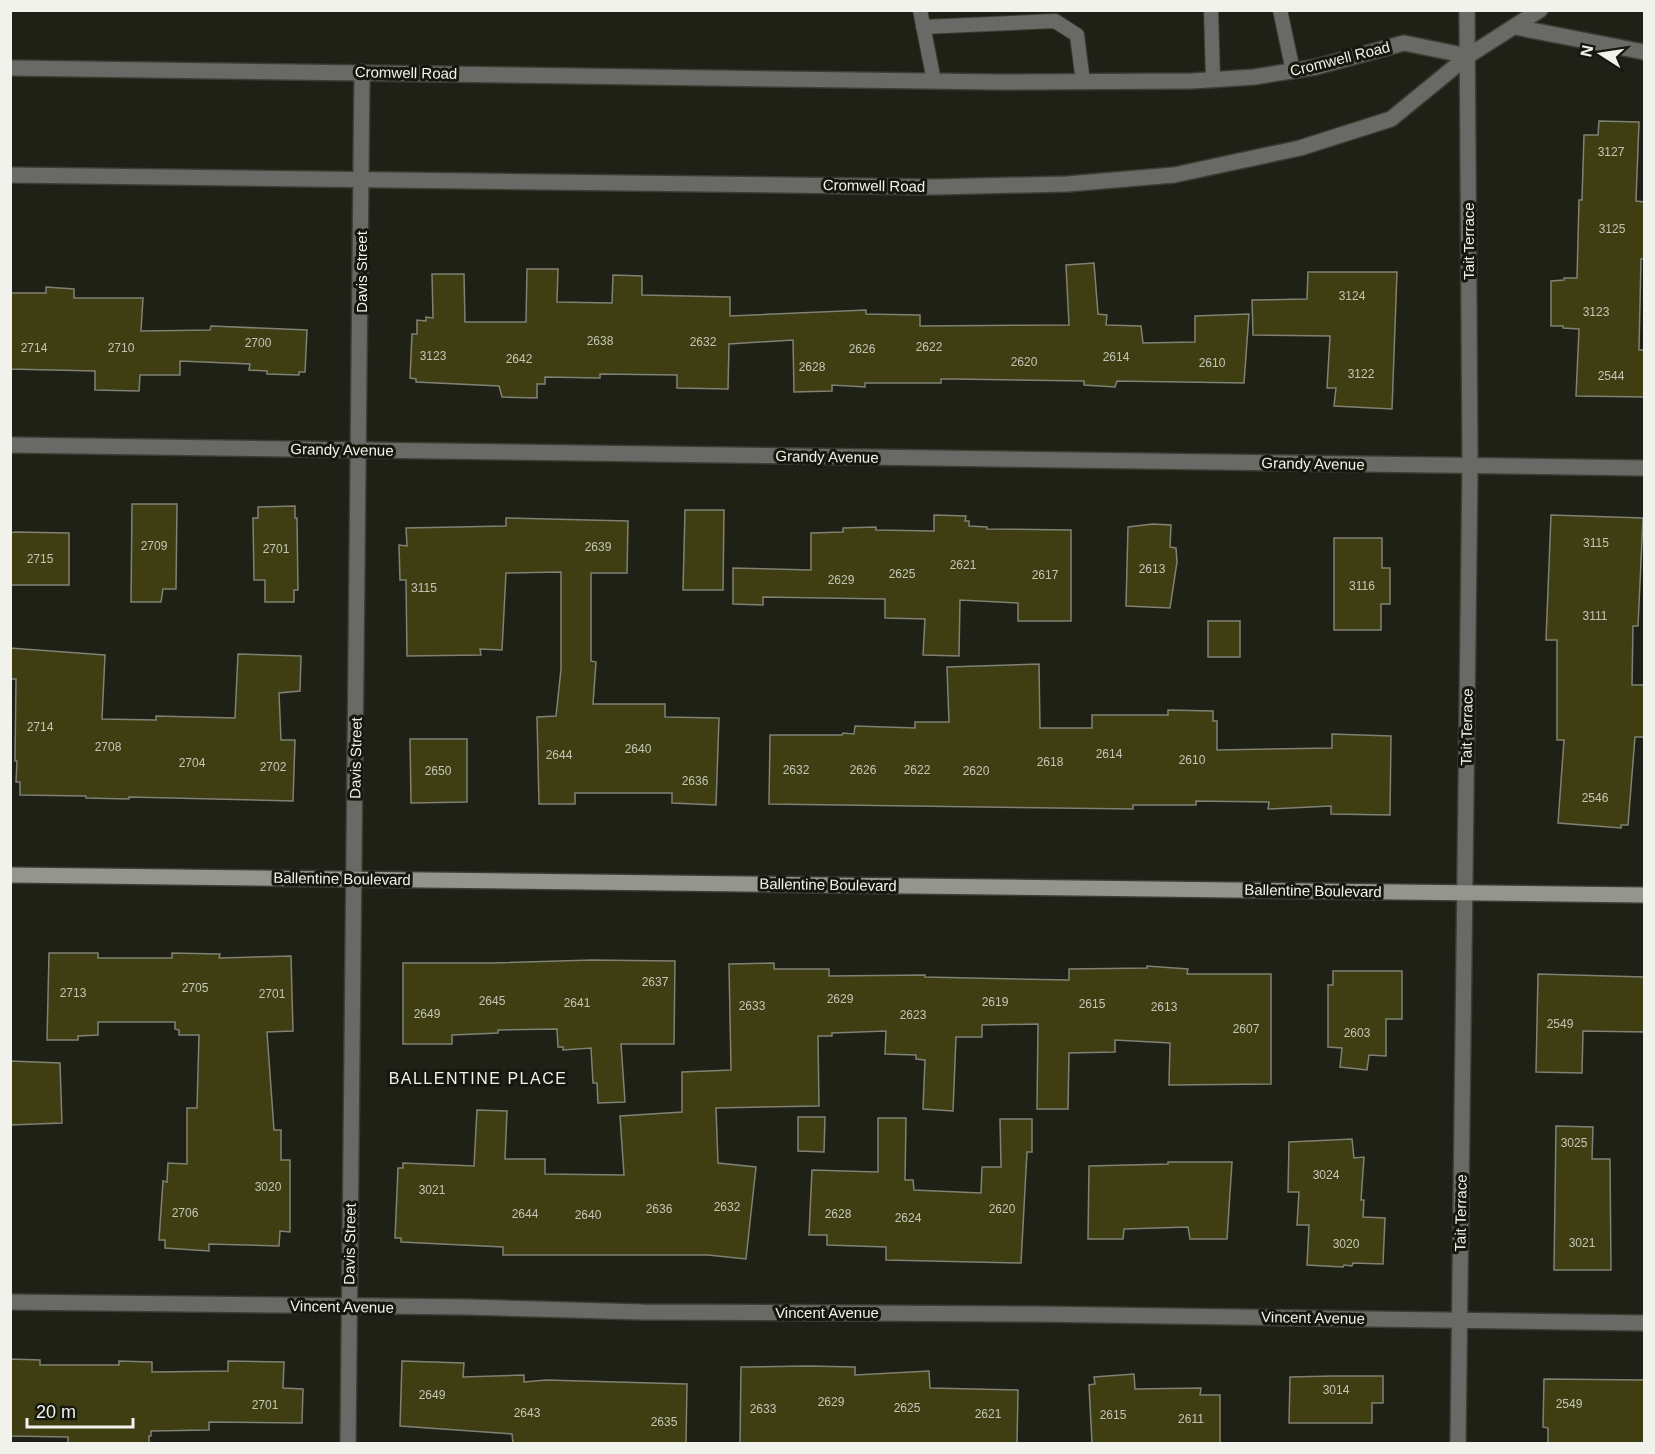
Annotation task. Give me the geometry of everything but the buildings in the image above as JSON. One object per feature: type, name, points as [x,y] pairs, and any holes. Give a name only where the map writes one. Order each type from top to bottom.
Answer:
[{"type":"main road","name":"Ballentine Boulevard","points":[[10,875],[1644,895]]},
{"type":"street","name":"Tait Terrace","points":[[1458,1443],[1470,466],[1467,10]]},
{"type":"street","points":[[1468,56],[1540,10]]},
{"type":"street","points":[[1515,27],[1644,52]]},
{"type":"street","name":"Cromwell Road","points":[[10,68],[1083,82],[1213,80],[1254,77],[1316,67],[1404,43],[1468,56]]},
{"type":"street","name":"Cromwell Road","points":[[10,175],[935,187],[1067,184],[1174,175],[1300,148],[1391,118],[1468,56]]},
{"type":"street","name":"Davis Street","points":[[348,1443],[361,450],[363,72]]},
{"type":"street","name":"Grandy Avenue","points":[[10,445],[1644,468]]},
{"type":"street","name":"Vincent Avenue","points":[[10,1302],[643,1312],[1033,1314],[1644,1323]]},
{"type":"lane","points":[[920,10],[934,81]]},
{"type":"lane","points":[[1211,10],[1213,80]]},
{"type":"lane","points":[[1280,10],[1293,71]]},
{"type":"lane","points":[[923,27],[1055,21],[1077,35],[1083,82]]},
{"type":"district","name":"BALLENTINE PLACE","points":[[478,1078]]}]
